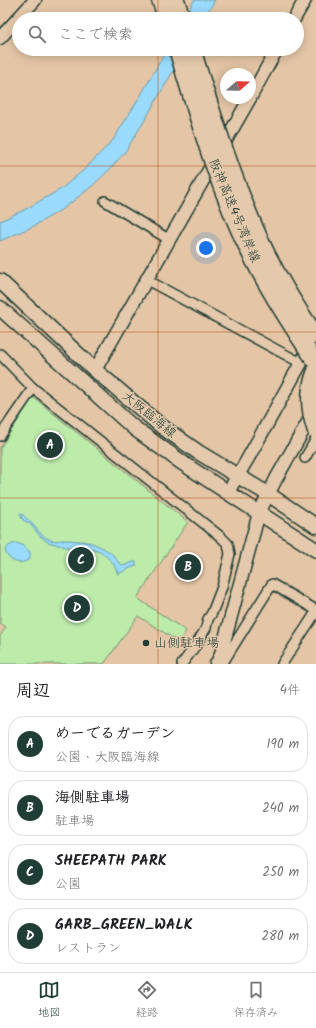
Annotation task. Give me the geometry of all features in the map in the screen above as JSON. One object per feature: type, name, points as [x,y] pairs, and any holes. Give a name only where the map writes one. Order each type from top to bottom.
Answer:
[{"type":"highway","points":[[160,0],[164,12]]},
{"type":"highway","points":[[176,0],[180,12]]},
{"type":"highway","name":"阪神高速4号湾岸線","points":[[179,56],[216,171],[230,209],[246,245],[272,294],[296,334],[309,363]]},
{"type":"highway","name":"阪神高速4号湾岸線","points":[[194,56],[215,122],[251,218],[285,287],[316,337]]},
{"type":"highway","points":[[316,371],[311,385],[310,396],[311,414],[316,431]]},
{"type":"main road","name":"大阪臨海線","points":[[0,281],[95,370],[161,426],[198,452],[268,494],[316,526]]},
{"type":"main road","name":"大阪臨海線","points":[[0,308],[134,428],[184,464],[316,550]]},
{"type":"street","points":[[24,12],[35,0]]},
{"type":"street","points":[[298,12],[305,0]]},
{"type":"street","points":[[0,38],[12,25]]},
{"type":"street","points":[[256,87],[273,56]]},
{"type":"street","points":[[95,370],[247,104]]},
{"type":"street","points":[[105,201],[170,240]]},
{"type":"street","points":[[147,280],[309,363]]},
{"type":"street","points":[[228,492],[309,363],[316,337]]},
{"type":"street","points":[[0,354],[33,388],[228,544],[230,554],[222,587],[212,613],[208,619],[206,628],[182,664]]},
{"type":"street","points":[[0,436],[33,388]]},
{"type":"street","points":[[216,664],[220,657],[259,513],[316,408]]},
{"type":"street","points":[[305,458],[316,439]]},
{"type":"street","points":[[222,664],[272,584],[316,611],[282,664]]},
{"type":"green space","points":[[33,397],[188,522],[137,598],[186,631],[179,642],[138,616],[104,664],[0,664],[0,636],[6,627],[0,623],[0,448]]},
{"type":"water","points":[[194,0],[215,0],[208,12],[188,12]]},
{"type":"water","points":[[163,56],[182,56],[125,152],[110,169],[91,187],[64,208],[34,226],[0,241],[0,221],[24,210],[61,189],[86,168],[113,140]]},
{"type":"water","points":[[20,513],[42,535],[51,540],[71,540],[92,543],[109,552],[122,565],[136,562],[136,566],[118,574],[111,561],[100,551],[90,548],[66,547],[48,542],[40,536],[31,525],[22,519]]},
{"type":"water","points":[[17,543],[22,545],[30,552],[30,559],[22,562],[15,562],[9,557],[5,550],[10,545]]},
{"type":"place","name":"めーでるガーデン","points":[[50,445]]},
{"type":"place","name":"SHEEPATH PARK","points":[[81,560]]},
{"type":"place","name":"海側駐車場","points":[[188,567]]},
{"type":"place","name":"GARB_GREEN_WALK","points":[[77,608]]},
{"type":"place","name":"山側駐車場","points":[[146,643]]}]
